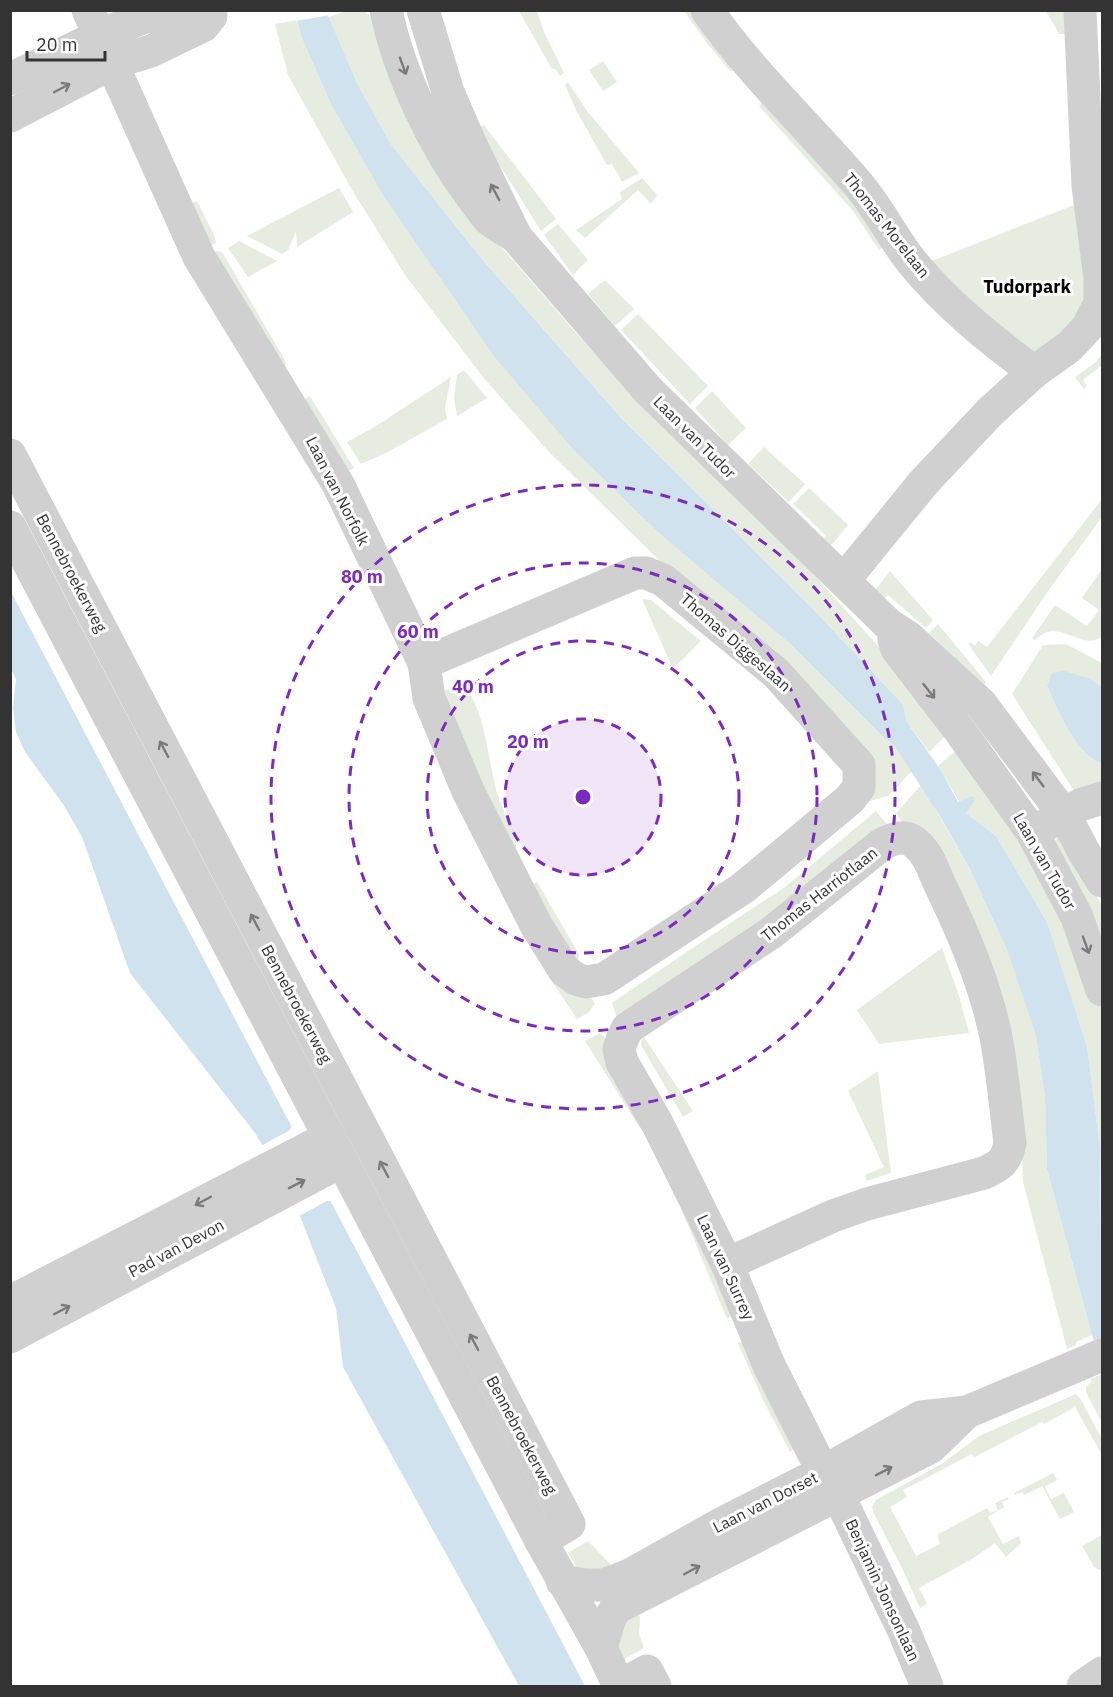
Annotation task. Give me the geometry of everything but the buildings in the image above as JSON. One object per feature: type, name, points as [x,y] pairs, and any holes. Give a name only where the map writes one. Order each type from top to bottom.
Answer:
[{"type":"street","name":"Laan van Tudor","points":[[386,10],[388,24],[412,91],[431,132],[456,176],[489,219],[516,237]]},
{"type":"street","name":"Laan van Tudor","points":[[423,10],[448,92],[516,237],[648,390],[888,624],[908,637],[981,704],[1065,816],[1102,881]]},
{"type":"street","name":"Thomas Morelaan","points":[[706,10],[725,36],[789,110],[857,183],[914,264],[947,299],[1034,372]]},
{"type":"street","points":[[844,580],[935,469],[990,412],[1034,372],[1069,347],[1087,328],[1100,303],[1100,278],[1088,175],[1080,10]]},
{"type":"street","points":[[10,79],[100,36],[151,51],[203,26],[207,12]]},
{"type":"street","points":[[10,116],[100,36]]},
{"type":"street","name":"Laan van Norfolk","points":[[100,36],[124,95],[199,257],[338,484],[424,663],[429,698],[468,792],[536,925],[564,970],[576,979],[586,982]]},
{"type":"street","name":"Bennebroekerweg","points":[[10,455],[569,1524],[541,1541]]},
{"type":"street","name":"Bennebroekerweg","points":[[10,527],[328,1153],[619,1686],[647,1671],[655,1686]]},
{"type":"street","name":"Thomas Diggeslaan","points":[[424,663],[635,573],[655,576],[663,580],[776,673],[860,765],[860,787],[850,799],[743,888],[603,979],[586,982]]},
{"type":"street","name":"Laan van Tudor","points":[[888,624],[897,649],[960,731],[1032,832],[1077,917],[1102,990]]},
{"type":"street","points":[[1032,832],[1065,816],[1080,805],[1102,798]]},
{"type":"street","name":"Thomas Harriotlaan","points":[[622,1040],[627,1029],[771,933],[891,839],[904,838],[914,842],[925,853],[962,931],[995,1035],[1010,1143],[1007,1157],[1001,1164],[984,1173],[876,1201],[832,1216],[727,1263]]},
{"type":"street","name":"Laan van Surrey","points":[[622,1040],[619,1049],[622,1062],[658,1125],[727,1263],[769,1365],[831,1483]]},
{"type":"street","name":"Pad van Devon","points":[[10,1302],[261,1187],[328,1153]]},
{"type":"street","name":"Pad van Devon","points":[[10,1337],[261,1187]]},
{"type":"street","name":"Laan van Dorset","points":[[562,1581],[585,1585],[604,1585],[630,1575],[721,1524],[931,1447],[967,1412],[1093,1359]]},
{"type":"street","name":"Laan van Dorset","points":[[600,1648],[610,1618],[616,1608],[831,1483]]},
{"type":"street","name":"Benjamin Jonsonlaan","points":[[831,1483],[903,1629],[927,1686]]},
{"type":"street","points":[[1083,1686],[1102,1673]]},
{"type":"shaded area","points":[[363,10],[372,18],[498,243],[647,410],[808,568],[896,666],[949,732],[929,752],[906,721],[902,705],[812,608],[622,419],[480,257],[390,143],[357,83],[328,17],[347,11]]},
{"type":"shaded area","points":[[519,11],[537,11],[544,32],[564,73],[560,76],[555,69],[552,69]]},
{"type":"shaded area","points":[[684,11],[694,11],[736,67],[731,72],[707,43]]},
{"type":"shaded area","points":[[1046,11],[1067,11],[1070,34],[1059,34]]},
{"type":"shaded area","points":[[297,20],[301,36],[331,104],[384,197],[493,355],[730,591],[788,642],[882,736],[894,745],[912,771],[888,796],[866,802],[875,784],[665,566],[549,452],[483,377],[405,275],[352,190],[288,75],[275,24]]},
{"type":"shaded area","points":[[603,61],[617,82],[603,91],[589,70]]},
{"type":"shaded area","points":[[568,82],[587,111],[639,173],[622,182],[612,164],[607,165],[577,112],[565,85]]},
{"type":"shaded area","points":[[765,100],[827,170],[885,246],[879,250],[853,211],[759,106]]},
{"type":"shaded area","points":[[484,125],[556,219],[541,231],[501,167],[492,170],[474,130]]},
{"type":"shaded area","points":[[642,178],[657,195],[651,204],[638,190],[585,238],[576,230],[622,199],[620,192]]},
{"type":"shaded area","points":[[339,188],[353,212],[297,247],[296,232],[288,250],[282,254],[247,236]]},
{"type":"shaded area","points":[[197,201],[214,235],[216,243],[210,246],[188,205]]},
{"type":"shaded area","points":[[1079,203],[1086,309],[1073,328],[1031,355],[927,263]]},
{"type":"shaded area","points":[[558,224],[588,260],[573,275],[544,235]]},
{"type":"shaded area","points":[[239,241],[277,261],[248,277],[228,248]]},
{"type":"shaded area","points":[[216,251],[222,252],[283,357],[285,366],[214,255]]},
{"type":"shaded area","points":[[605,280],[634,309],[615,326],[588,294]]},
{"type":"shaded area","points":[[638,314],[708,386],[690,404],[621,330]]},
{"type":"shaded area","points":[[1102,354],[1102,365],[1083,380],[1087,386],[1084,389],[1075,377],[1096,362]]},
{"type":"shaded area","points":[[464,370],[487,398],[457,416],[454,397],[457,375]]},
{"type":"shaded area","points":[[451,377],[445,408],[447,419],[388,452],[361,464],[347,442],[376,426]]},
{"type":"shaded area","points":[[712,391],[746,428],[728,445],[695,408]]},
{"type":"shaded area","points":[[310,396],[354,468],[347,472],[303,400]]},
{"type":"shaded area","points":[[764,447],[805,484],[789,502],[748,464]]},
{"type":"shaded area","points":[[809,488],[848,525],[826,552],[819,544],[826,536],[793,504]]},
{"type":"shaded area","points":[[1102,499],[1102,517],[1046,594],[991,676],[969,645],[970,642],[975,646],[978,641],[987,647]]},
{"type":"shaded area","points":[[1102,569],[1102,637],[1088,641],[1055,631],[1046,633],[1035,640],[1032,638],[1055,605],[1087,626],[1099,610],[1082,598]]},
{"type":"shaded area","points":[[890,571],[933,620],[926,628],[888,595],[882,601],[873,593]]},
{"type":"shaded area","points":[[642,599],[651,600],[701,641],[673,669]]},
{"type":"shaded area","points":[[938,624],[986,682],[984,685],[929,633]]},
{"type":"shaded area","points":[[1066,644],[1102,663],[1102,687],[1091,679],[1047,686],[1069,731],[1084,752],[1102,763],[1102,786],[1078,797],[1012,694],[1043,645]]},
{"type":"shaded area","points":[[461,685],[476,705],[498,796],[517,839],[516,847],[507,851],[439,693]]},
{"type":"shaded area","points":[[960,747],[1017,821],[1102,1005],[1102,1244],[1100,1147],[1087,1046],[1047,922],[996,836],[966,813],[938,766]]},
{"type":"shaded area","points":[[921,785],[970,869],[1007,950],[1036,1036],[1045,1098],[1047,1169],[1092,1335],[1067,1349],[1023,1182],[1021,1130],[908,831],[896,813]]},
{"type":"shaded area","points":[[876,811],[890,828],[619,1025],[612,1003],[785,887]]},
{"type":"shaded area","points":[[1062,837],[1102,905],[1102,951],[1052,844],[1057,838]]},
{"type":"shaded area","points":[[537,882],[579,954],[578,960],[571,963],[528,887]]},
{"type":"shaded area","points":[[942,948],[969,1033],[879,1044],[857,1010]]},
{"type":"shaded area","points":[[559,979],[587,991],[595,1004],[588,1013],[577,1019],[553,983]]},
{"type":"shaded area","points":[[600,1033],[611,1045],[648,1125],[640,1128],[585,1041]]},
{"type":"shaded area","points":[[644,1037],[693,1111],[683,1117],[642,1047],[641,1041]]},
{"type":"shaded area","points":[[878,1071],[891,1173],[867,1181],[865,1175],[884,1167],[848,1091]]},
{"type":"shaded area","points":[[680,1206],[735,1315],[727,1319]]},
{"type":"shaded area","points":[[747,1340],[796,1448],[790,1452],[763,1400],[738,1343]]},
{"type":"shaded area","points":[[1102,1374],[1102,1423],[1086,1392],[1086,1387],[1091,1382],[1090,1379]]},
{"type":"shaded area","points":[[1076,1394],[1102,1439],[1102,1455],[1075,1407],[975,1457],[972,1454],[903,1490],[907,1497],[890,1507],[916,1556],[940,1544],[937,1535],[987,1508],[990,1513],[998,1510],[995,1503],[1008,1497],[1009,1499],[1002,1502],[1004,1507],[988,1517],[1003,1544],[1019,1536],[1021,1543],[1006,1557],[995,1543],[972,1559],[919,1588],[927,1604],[920,1608],[874,1514],[872,1507],[876,1500],[943,1463],[979,1436]]},
{"type":"shaded area","points":[[1053,1473],[1057,1480],[1045,1487],[1051,1499],[1064,1493],[1074,1512],[1060,1519],[1042,1486],[1024,1495],[1022,1492],[1015,1495],[1014,1493]]},
{"type":"shaded area","points":[[1102,1535],[1102,1571],[1094,1567],[1082,1546]]},
{"type":"shaded area","points":[[588,1541],[620,1574],[577,1568],[568,1553]]},
{"type":"shaded area","points":[[637,1608],[640,1618],[639,1634],[644,1648],[621,1661],[616,1637],[621,1626]]},
{"type":"water","points":[[295,11],[326,11],[357,83],[390,143],[480,257],[622,419],[812,608],[903,705],[906,721],[940,769],[958,802],[972,796],[975,799],[966,813],[996,836],[1047,922],[1087,1046],[1100,1147],[1102,1363],[1092,1335],[1047,1169],[1045,1098],[1036,1036],[1007,950],[970,869],[941,818],[894,745],[882,736],[788,642],[658,532],[573,449],[493,355],[384,197],[331,104],[301,36]]},
{"type":"water","points":[[10,590],[585,1686],[519,1686],[343,1367],[336,1308],[300,1216],[262,1145],[130,973],[82,837],[63,804],[25,752],[16,732],[13,708],[16,679],[10,667]]},
{"type":"water","points":[[1064,671],[1091,679],[1102,687],[1102,763],[1084,752],[1069,731],[1047,686],[1052,673]]},
{"type":"pier","points":[[292,10],[329,10],[330,15],[295,21]]},
{"type":"pier","points":[[293,1124],[333,1201],[327,1201],[297,1217],[259,1147],[290,1130]]},
{"type":"district","name":"Tudorpark","points":[[1027,286]]}]
